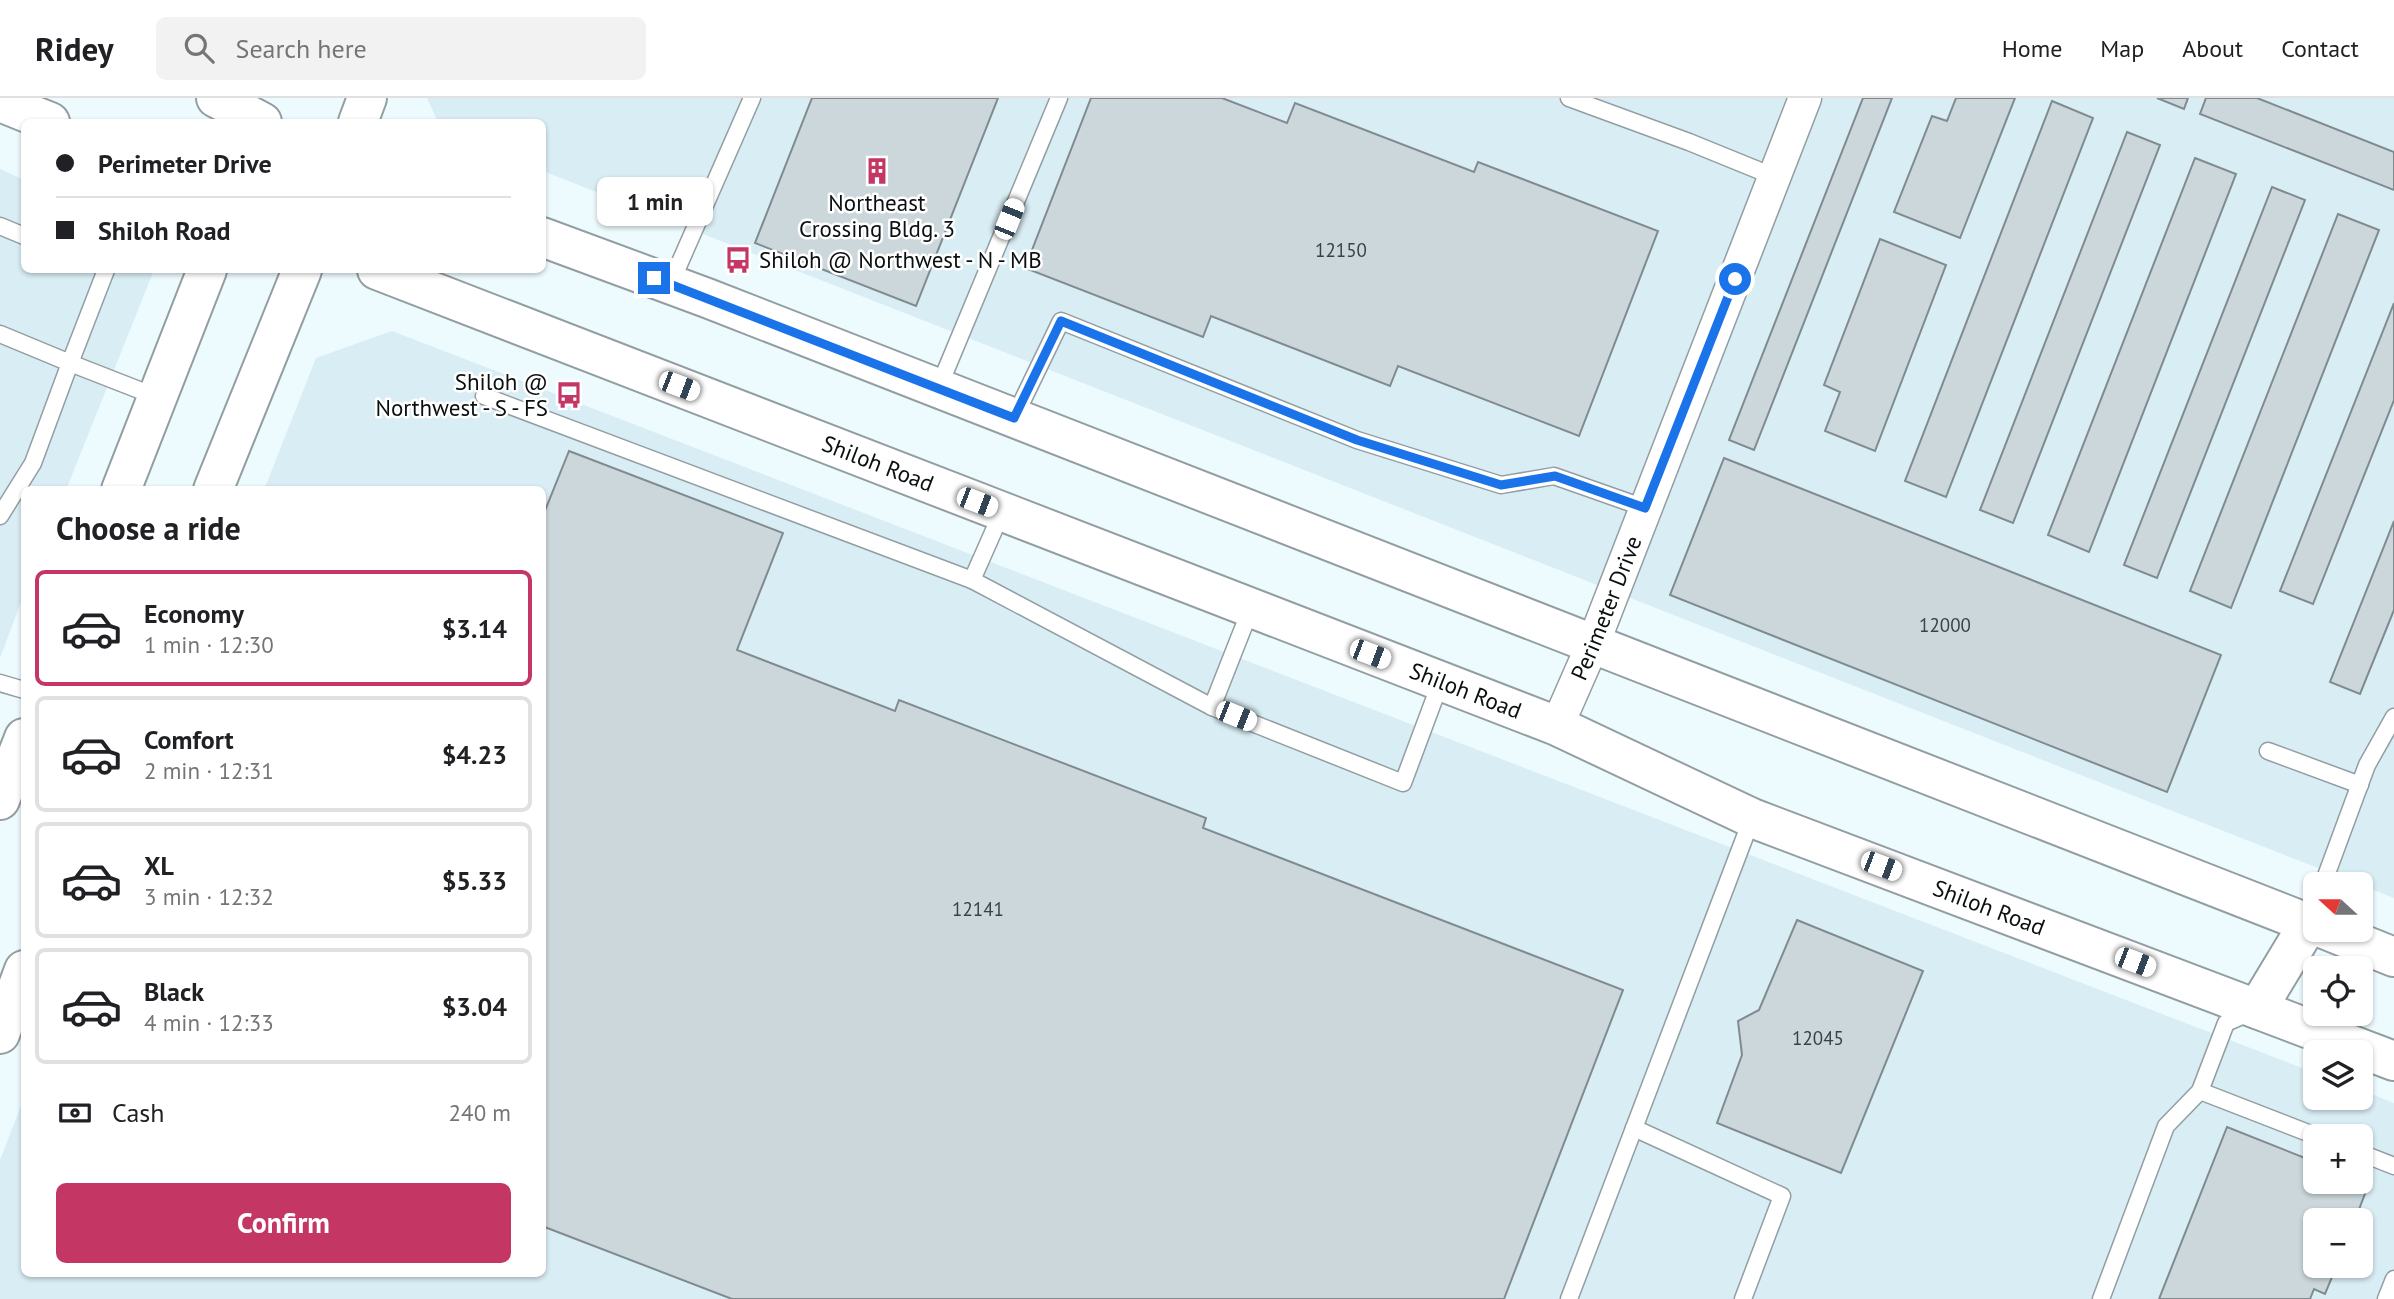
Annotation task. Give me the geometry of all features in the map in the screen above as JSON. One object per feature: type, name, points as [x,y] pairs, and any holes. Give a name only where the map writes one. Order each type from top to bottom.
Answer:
[{"type":"main road","points":[[216,98],[257,119]]},
{"type":"main road","points":[[264,119],[274,98]]},
{"type":"main road","points":[[359,119],[368,98]]},
{"type":"main road","points":[[0,102],[42,119]]},
{"type":"main road","points":[[546,238],[2303,916]]},
{"type":"main road","points":[[123,486],[206,273]]},
{"type":"main road","points":[[214,486],[301,273]]},
{"type":"main road","name":"Shiloh Road","points":[[385,273],[1557,726],[1752,818],[2394,1061]]},
{"type":"main road","points":[[0,800],[21,746]]},
{"type":"main road","points":[[2257,1009],[2303,940]]},
{"type":"main road","points":[[2362,942],[2394,957]]},
{"type":"main road","points":[[1,1026],[21,977]]},
{"type":"street","name":"Perimeter Drive","points":[[1557,726],[1593,644],[1805,98]]},
{"type":"lane","points":[[670,285],[752,98]]},
{"type":"lane","points":[[938,389],[1059,98]]},
{"type":"lane","points":[[1569,98],[1775,177]]},
{"type":"lane","points":[[0,226],[21,235]]},
{"type":"lane","points":[[0,516],[33,463],[105,273]]},
{"type":"lane","points":[[1014,418],[1061,321],[1370,444],[1501,485],[1555,476],[1645,508]]},
{"type":"lane","points":[[0,334],[157,397]]},
{"type":"lane","points":[[484,396],[972,580],[1212,707],[1403,783],[1441,681]]},
{"type":"lane","points":[[972,580],[1002,512]]},
{"type":"lane","points":[[1212,707],[1251,608]]},
{"type":"lane","points":[[0,683],[21,689]]},
{"type":"lane","points":[[2327,872],[2367,765],[2394,717]]},
{"type":"lane","points":[[2268,751],[2360,785]]},
{"type":"lane","points":[[1569,1299],[1752,818]]},
{"type":"lane","points":[[2101,1299],[2166,1126],[2200,1090],[2226,1023],[2257,1009]]},
{"type":"lane","points":[[2200,1090],[2303,1131]]},
{"type":"lane","points":[[1634,1128],[1782,1196],[1744,1299]]},
{"type":"lane","points":[[2373,1158],[2394,1166]]},
{"type":"lane","points":[[2386,1299],[2394,1279]]},
{"type":"shaded area","points":[[427,98],[2394,98],[2394,898],[2373,890],[2373,872],[2328,872],[546,172],[546,119],[437,119]]},
{"type":"shaded area","points":[[0,169],[21,179],[21,273],[153,273],[68,486],[21,486],[21,602],[0,658]]},
{"type":"shaded area","points":[[392,331],[2303,1068],[2303,1110],[2373,1110],[2373,1095],[2394,1103],[2394,1299],[0,1299],[0,1160],[21,1106],[21,1277],[546,1277],[546,486],[266,486],[316,358]]},
{"type":"building","name":"Northeast Crossing Bldg. 3","points":[[812,98],[998,98],[916,306],[755,243]]},
{"type":"building","points":[[1091,98],[1222,98],[1287,123],[1295,103],[1474,172],[1478,162],[1658,231],[1579,436],[1398,366],[1390,386],[1211,316],[1203,337],[1025,268]]},
{"type":"building","points":[[1863,98],[1892,98],[1754,450],[1729,440]]},
{"type":"building","points":[[1956,98],[2015,98],[1960,238],[1894,212],[1932,116],[1947,121]]},
{"type":"building","points":[[2157,98],[2188,98],[2184,109]]},
{"type":"building","points":[[2206,98],[2257,98],[2394,152],[2394,190],[2200,114]]},
{"type":"building","points":[[2052,101],[2093,118],[1946,497],[1905,481]]},
{"type":"building","points":[[2127,132],[2160,145],[2013,523],[1980,510]]},
{"type":"building","points":[[2195,158],[2236,174],[2089,552],[2048,535]]},
{"type":"building","points":[[2272,187],[2305,200],[2157,578],[2124,565]]},
{"type":"building","points":[[2338,214],[2379,230],[2231,608],[2190,591]]},
{"type":"building","points":[[1880,239],[1946,265],[1875,451],[1825,431],[1840,392],[1824,385]]},
{"type":"building","points":[[2394,303],[2394,400],[2313,604],[2280,591]]},
{"type":"building","points":[[569,451],[783,533],[737,650],[895,711],[899,700],[1206,818],[1203,828],[1623,990],[1504,1299],[732,1299],[546,1228],[546,508]]},
{"type":"building","points":[[1724,458],[2221,655],[2167,792],[1670,595]]},
{"type":"building","points":[[2394,521],[2394,610],[2360,694],[2330,682]]},
{"type":"building","points":[[1797,920],[1923,971],[1841,1173],[1717,1123],[1742,1055],[1738,1021],[1759,1010]]},
{"type":"building","points":[[2227,1127],[2303,1157],[2303,1194],[2365,1194],[2360,1208],[2303,1208],[2303,1278],[2332,1278],[2325,1294],[2314,1289],[2310,1299],[2159,1299]]},
{"type":"place","name":"Northeast Crossing Bldg. 3","points":[[877,171]]},
{"type":"place","name":"Shiloh @ Northwest - N - MB","points":[[738,260]]},
{"type":"place","name":"Shiloh @ Northwest - S - FS","points":[[569,395]]},
{"type":"route","points":[[654,278],[1014,418],[1061,321],[1357,440],[1501,485],[1555,476],[1645,508],[1735,279]]}]
